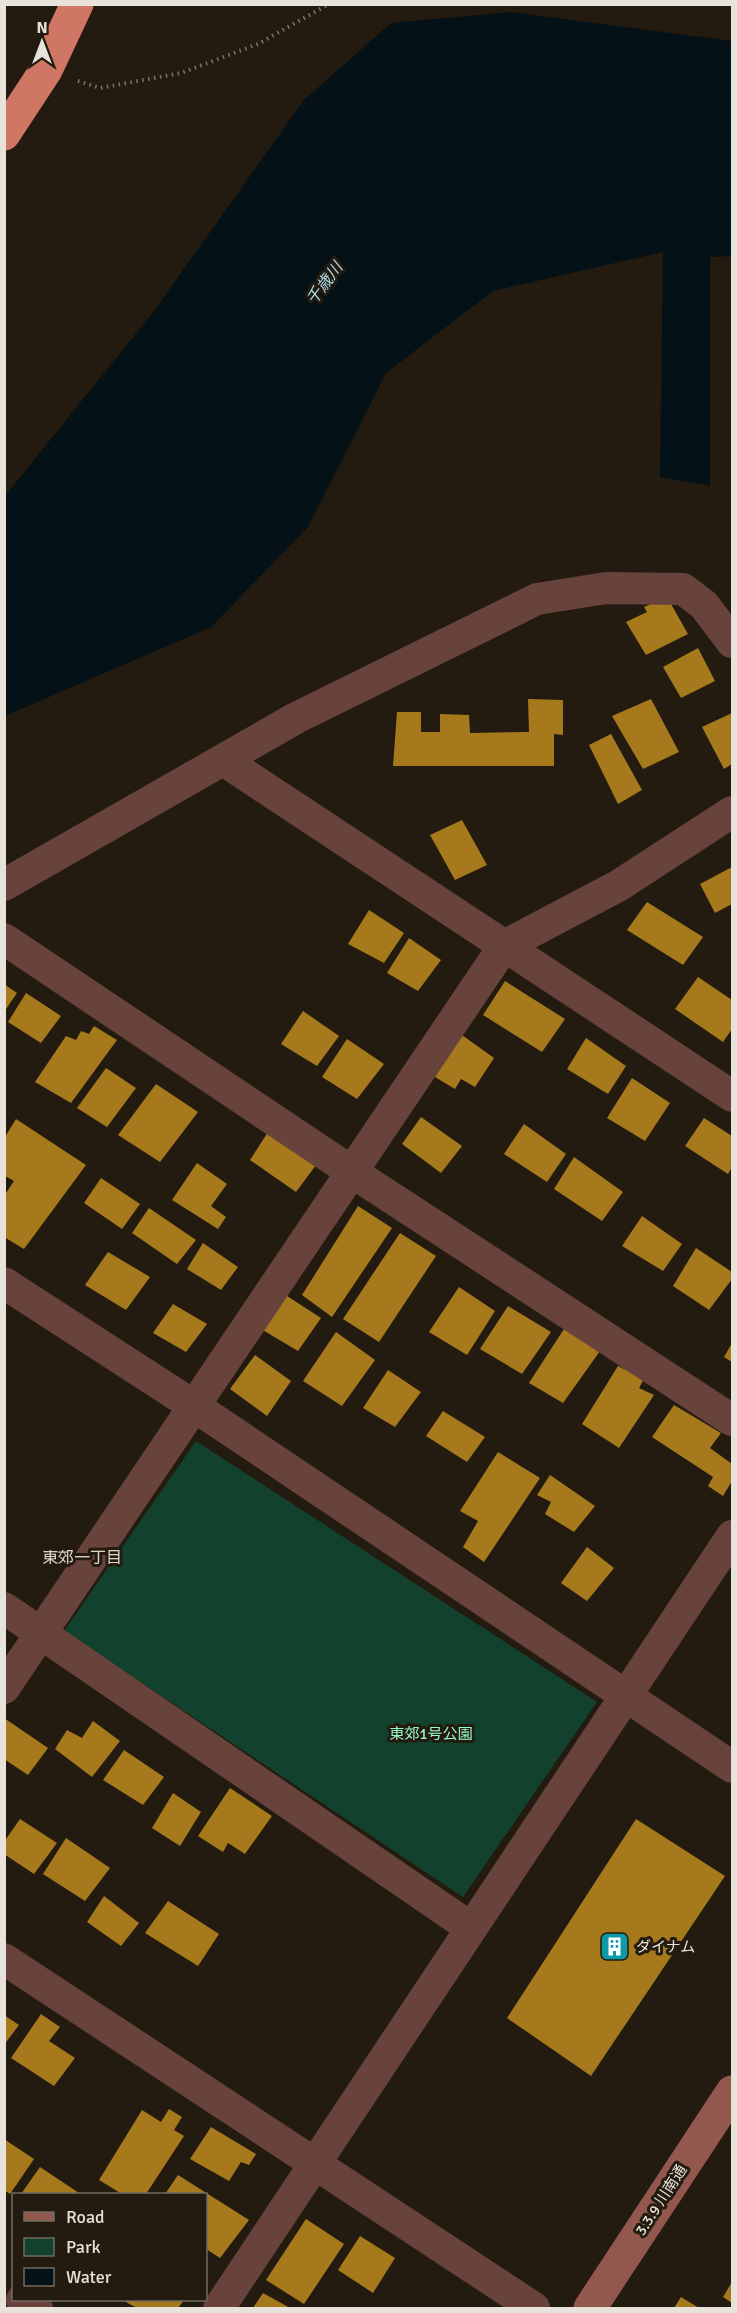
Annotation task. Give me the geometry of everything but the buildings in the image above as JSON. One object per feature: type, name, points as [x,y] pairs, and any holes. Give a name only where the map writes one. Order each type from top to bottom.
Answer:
[{"type":"highway","points":[[4,134],[46,70],[77,4]]},
{"type":"street","points":[[4,885],[296,718],[537,598],[606,588],[683,589],[704,605],[732,642]]},
{"type":"street","points":[[223,760],[732,1096]]},
{"type":"street","points":[[4,1688],[504,946],[618,886],[732,813]]},
{"type":"street","points":[[4,939],[352,1172],[732,1420]]},
{"type":"street","points":[[4,1283],[194,1406],[732,1767]]},
{"type":"street","points":[[219,2308],[732,1536]]},
{"type":"street","points":[[4,1608],[471,1928]]},
{"type":"street","points":[[4,1959],[534,2308]]},
{"type":"street","name":"3.3.9 川南通","points":[[590,2308],[732,2092]]},
{"type":"path","points":[[46,70],[100,88],[181,74],[258,44],[329,4]]},
{"type":"green space","name":"東郊1号公園","points":[[196,1441],[597,1702],[463,1897],[64,1631]]},
{"type":"water","name":"千歳川","points":[[510,12],[732,41],[732,256],[710,257],[710,486],[660,477],[663,252],[493,291],[386,373],[308,527],[211,627],[5,716],[5,496],[154,311],[304,100],[391,23]]},
{"type":"place","name":"ダイナム","points":[[615,1947]]},
{"type":"district","name":"東郊一丁目","points":[[82,1557]]}]
